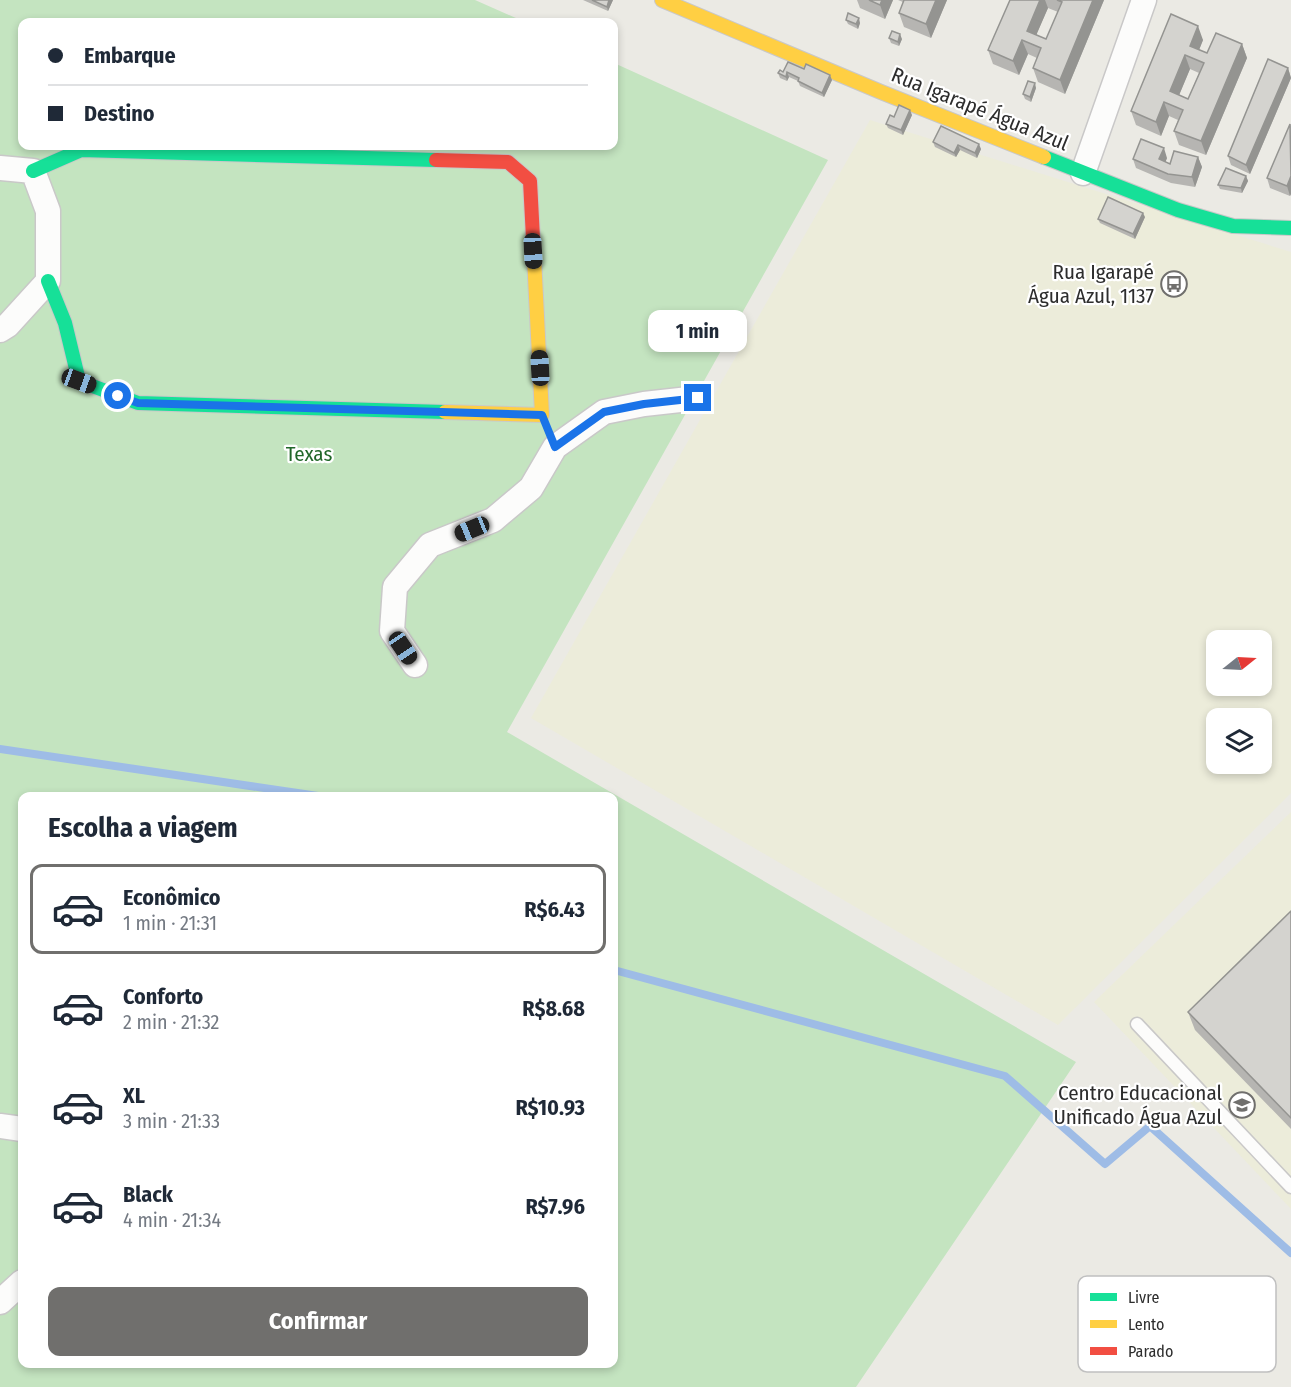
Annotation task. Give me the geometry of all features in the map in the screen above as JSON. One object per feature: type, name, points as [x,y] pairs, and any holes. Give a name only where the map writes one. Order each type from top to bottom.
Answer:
[{"type":"street","name":"Rua Igarapé Água Azul","points":[[662,0],[881,92],[1178,210],[1233,226],[1291,228]]},
{"type":"street","points":[[1083,173],[1144,0]]},
{"type":"street","points":[[0,168],[33,171],[81,150],[508,162],[530,180],[542,415],[555,447]]},
{"type":"street","points":[[33,171],[48,211],[48,281],[65,323],[79,381],[138,403],[542,415]]},
{"type":"street","points":[[0,330],[8,325],[48,281]]},
{"type":"street","points":[[415,665],[392,631],[395,587],[430,545],[493,520],[531,488],[555,447],[604,412],[644,404],[698,398]]},
{"type":"street","points":[[0,1126],[18,1128]]},
{"type":"street","points":[[0,1302],[18,1286]]},
{"type":"lane","points":[[1137,1024],[1291,1187]]},
{"type":"shaded area","points":[[870,120],[1291,252],[1291,793],[1058,1025],[531,718]]},
{"type":"shaded area","name":"Centro Educacional Unificado Água Azul","points":[[1291,812],[1291,1209],[1094,1002]]},
{"type":"green space","name":"Texas","points":[[0,0],[475,0],[516,18],[18,18],[18,150],[618,150],[618,65],[828,160],[507,732],[610,792],[18,792],[18,1368],[618,1368],[618,796],[1076,1062],[856,1387],[0,1387]]},
{"type":"building","points":[[592,0],[609,0],[607,7]]},
{"type":"building","points":[[869,0],[882,0],[880,5]]},
{"type":"building","points":[[904,0],[936,0],[926,24],[899,13]]},
{"type":"building","points":[[1010,0],[1040,0],[1027,31],[1046,39],[1062,2],[1057,0],[1093,0],[1060,80],[1033,68],[1041,48],[1022,40],[1013,61],[988,50]]},
{"type":"building","points":[[848,13],[859,18],[856,24],[846,20]]},
{"type":"building","points":[[1171,14],[1198,26],[1190,46],[1207,53],[1216,33],[1242,44],[1201,141],[1174,131],[1183,110],[1164,102],[1156,122],[1131,111]],"holes":[[[1185,55],[1204,63],[1188,99],[1170,91]]]},
{"type":"building","points":[[892,31],[900,34],[898,42],[889,38]]},
{"type":"building","points":[[1268,59],[1288,68],[1246,165],[1228,156]]},
{"type":"building","points":[[788,62],[804,69],[806,64],[830,75],[822,93],[798,81],[799,78],[787,72],[786,77],[778,73],[780,70],[783,72]]},
{"type":"building","points":[[1028,81],[1035,83],[1030,97],[1023,94]]},
{"type":"building","points":[[899,105],[910,110],[901,130],[886,124],[890,115],[894,117]]},
{"type":"building","points":[[1290,124],[1291,176],[1287,186],[1267,178]]},
{"type":"building","points":[[941,126],[979,144],[975,153],[958,145],[954,153],[933,142]]},
{"type":"building","points":[[1141,139],[1164,148],[1159,159],[1170,164],[1174,151],[1198,157],[1192,177],[1168,174],[1133,159]]},
{"type":"building","points":[[1226,168],[1246,176],[1241,188],[1218,185]]},
{"type":"building","points":[[1108,197],[1143,213],[1133,234],[1098,219]]},
{"type":"building","points":[[1291,911],[1291,1118],[1188,1012]]},
{"type":"waterway","points":[[0,749],[291,792]]},
{"type":"waterway","points":[[618,971],[1005,1076],[1105,1164],[1150,1126],[1291,1253]]},
{"type":"traffic: fast","points":[[33,171],[81,150],[436,160]]},
{"type":"traffic: fast","points":[[1044,157],[1178,210],[1233,226],[1291,228]]},
{"type":"traffic: fast","points":[[48,281],[65,323],[79,381],[138,403],[445,412]]},
{"type":"traffic: slow","points":[[662,0],[881,92],[1044,157]]},
{"type":"traffic: slow","points":[[445,412],[542,415],[534,257]]},
{"type":"traffic: jam","points":[[436,160],[508,162],[530,181],[534,257]]},
{"type":"place","name":"Rua Igarapé Água Azul, 1137","points":[[1174,284]]},
{"type":"place","name":"Centro Educacional Unificado Água Azul","points":[[1242,1105]]},
{"type":"route","points":[[118,396],[138,403],[542,415],[555,447],[604,412],[644,404],[698,398]]}]
